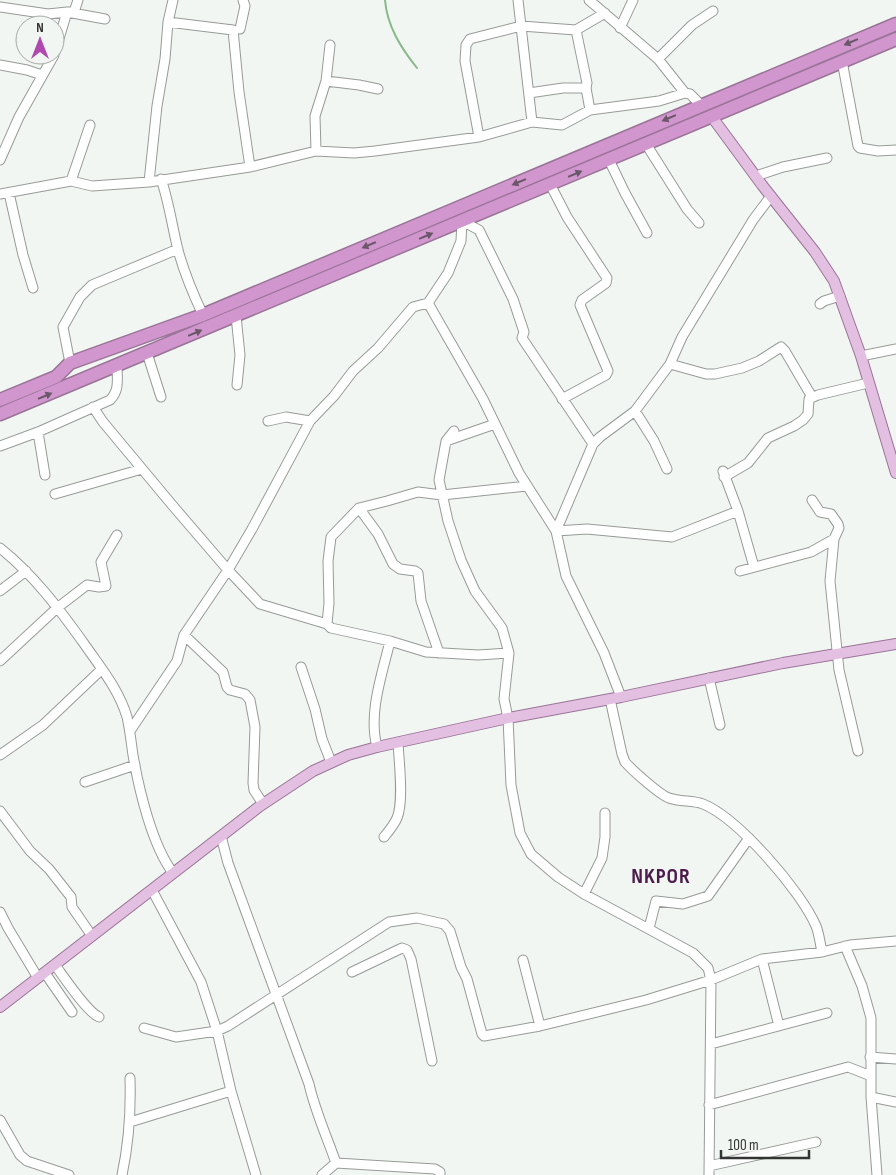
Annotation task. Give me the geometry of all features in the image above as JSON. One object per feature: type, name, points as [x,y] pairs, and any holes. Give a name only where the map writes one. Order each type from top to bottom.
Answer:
[{"type":"highway","points":[[0,400],[56,377],[70,363],[202,315],[896,24]]},
{"type":"highway","points":[[0,414],[896,39]]},
{"type":"main road","points":[[712,117],[816,252],[826,268],[840,296],[861,356],[896,473]]},
{"type":"main road","points":[[0,1007],[263,804],[296,781],[330,762],[377,747],[508,718],[896,644]]},
{"type":"street","points":[[0,7],[48,14],[74,12],[78,0]]},
{"type":"street","points":[[149,182],[168,22],[173,0]]},
{"type":"street","points":[[240,29],[245,6],[243,0]]},
{"type":"street","points":[[518,0],[532,122]]},
{"type":"street","points":[[588,0],[658,59],[685,93]]},
{"type":"street","points":[[620,28],[633,0]]},
{"type":"street","points":[[658,59],[692,25],[712,11]]},
{"type":"street","points":[[67,12],[104,18]]},
{"type":"street","points":[[65,18],[67,12]]},
{"type":"street","points":[[479,137],[465,61],[466,45],[470,39],[521,26],[576,30],[605,13]]},
{"type":"street","points":[[168,22],[233,30],[239,92],[250,167]]},
{"type":"street","points":[[576,30],[587,83],[586,88],[590,110]]},
{"type":"street","points":[[316,151],[315,116],[326,81],[330,45]]},
{"type":"street","points":[[842,61],[858,146],[878,151],[896,150]]},
{"type":"street","points":[[0,65],[42,75]]},
{"type":"street","points":[[0,160],[19,117],[47,65]]},
{"type":"street","points":[[326,81],[378,89]]},
{"type":"street","points":[[529,93],[563,88],[586,88]]},
{"type":"street","points":[[33,288],[4,194],[71,181],[92,186],[149,182],[250,167],[316,151],[354,154],[479,137],[532,122],[562,125],[590,110],[659,101],[685,93],[690,94],[701,105]]},
{"type":"street","points":[[71,181],[90,125]]},
{"type":"street","points":[[646,144],[687,209],[698,222]]},
{"type":"street","points":[[756,176],[782,167],[827,158]]},
{"type":"street","points":[[609,160],[647,233]]},
{"type":"street","points":[[161,179],[168,200],[178,249],[202,315]]},
{"type":"street","points":[[550,184],[567,217],[606,278],[606,283],[582,300],[580,305],[608,371],[606,374],[562,399]]},
{"type":"street","points":[[556,531],[593,444],[635,411],[670,364],[682,337],[753,220],[771,196]]},
{"type":"street","points":[[130,731],[177,661],[184,635],[228,570],[310,421],[334,396],[353,370],[378,348],[413,307],[428,302],[448,273],[461,241],[462,221],[479,230],[513,299],[524,332],[522,338],[593,444]]},
{"type":"street","points":[[70,363],[63,327],[80,296],[92,285],[178,249]]},
{"type":"street","points":[[820,304],[840,296]]},
{"type":"street","points":[[428,302],[484,399],[519,473],[556,531],[566,576],[604,653],[621,697]]},
{"type":"street","points":[[413,307],[434,312]]},
{"type":"street","points":[[236,316],[240,355],[237,385]]},
{"type":"street","points":[[670,364],[706,374],[715,374],[742,368],[759,361],[780,347],[785,351],[812,397]]},
{"type":"street","points":[[861,356],[896,349]]},
{"type":"street","points":[[148,353],[162,397]]},
{"type":"street","points":[[0,446],[38,432],[110,400],[116,394],[117,366]]},
{"type":"street","points":[[754,567],[738,511],[724,474],[748,463],[768,438],[803,420],[808,414],[808,401],[812,397],[868,383]]},
{"type":"street","points":[[93,407],[142,469],[228,570],[260,604],[327,624],[331,628],[390,641],[426,652],[478,655],[509,653]]},
{"type":"street","points":[[635,411],[654,441],[667,469]]},
{"type":"street","points":[[268,421],[286,417],[310,421]]},
{"type":"street","points":[[446,442],[495,424]]},
{"type":"street","points":[[454,431],[446,442],[439,480],[448,521],[462,560],[475,591],[502,628],[509,653],[504,699],[508,718],[511,784],[520,833],[531,854],[558,877],[584,894],[693,953],[708,968],[711,980],[709,1170],[816,1142]]},
{"type":"street","points":[[38,432],[45,475]]},
{"type":"street","points":[[54,494],[142,469]]},
{"type":"street","points":[[327,624],[329,603],[328,561],[331,537],[360,508],[418,492],[442,495],[527,486]]},
{"type":"street","points":[[812,500],[820,512],[829,512],[839,528],[834,539],[830,581],[839,670],[858,751]]},
{"type":"street","points":[[360,508],[378,534],[392,564],[400,569],[416,571],[418,573],[422,601],[439,653]]},
{"type":"street","points":[[556,531],[587,529],[672,537],[738,511]]},
{"type":"street","points":[[0,660],[57,608],[87,585],[106,586],[101,562],[117,534]]},
{"type":"street","points":[[740,572],[811,552],[834,539]]},
{"type":"street","points":[[2,553],[26,570],[57,608],[116,689],[130,731],[135,765],[155,837],[165,862],[173,874]]},
{"type":"street","points":[[0,591],[26,570]]},
{"type":"street","points":[[184,635],[222,672],[227,687],[230,690],[245,694],[250,700],[255,727],[253,783],[254,790],[263,804]]},
{"type":"street","points":[[377,747],[374,736],[376,701],[390,641]]},
{"type":"street","points":[[301,667],[330,762]]},
{"type":"street","points":[[0,755],[43,725],[102,668]]},
{"type":"street","points":[[710,678],[720,725]]},
{"type":"street","points":[[610,699],[622,754],[630,768],[669,798],[702,804],[716,811],[749,838],[786,878],[800,898],[816,927],[822,952]]},
{"type":"street","points":[[384,837],[398,817],[400,790],[398,743]]},
{"type":"street","points":[[85,782],[135,765]]},
{"type":"street","points":[[0,811],[30,851],[49,869],[71,897],[72,907],[92,936]]},
{"type":"street","points":[[584,894],[602,858],[605,837],[605,813]]},
{"type":"street","points":[[221,836],[228,863],[336,1163]]},
{"type":"street","points":[[649,928],[656,901],[683,904],[708,896],[749,838]]},
{"type":"street","points":[[152,890],[201,982],[217,1031],[231,1091],[256,1175]]},
{"type":"street","points":[[0,912],[8,928],[72,1012]]},
{"type":"street","points":[[144,1028],[176,1037],[217,1031],[276,996],[390,922],[417,918],[444,924],[450,931],[484,1036],[540,1026],[646,1000],[711,980],[762,959],[822,952],[845,946],[896,941]]},
{"type":"street","points":[[845,946],[862,986],[871,1018],[871,1097],[877,1175]]},
{"type":"street","points":[[352,972],[402,948],[407,950],[412,959],[432,1062]]},
{"type":"street","points":[[762,959],[779,1026]]},
{"type":"street","points":[[523,960],[540,1026]]},
{"type":"street","points":[[55,965],[88,1008],[99,1017]]},
{"type":"street","points":[[711,1044],[827,1014]]},
{"type":"street","points":[[870,1057],[896,1059]]},
{"type":"street","points":[[709,1105],[848,1067],[871,1076]]},
{"type":"street","points":[[122,1175],[130,1122],[130,1078]]},
{"type":"street","points":[[130,1122],[231,1091]]},
{"type":"street","points":[[871,1097],[896,1102]]},
{"type":"street","points":[[0,1120],[20,1155],[27,1161],[69,1175]]},
{"type":"street","points":[[322,1175],[336,1163],[435,1169],[440,1172],[440,1175]]},
{"type":"waterway","points":[[385,0],[392,28],[417,68]]},
{"type":"district","name":"NKPOR","points":[[661,875]]}]
